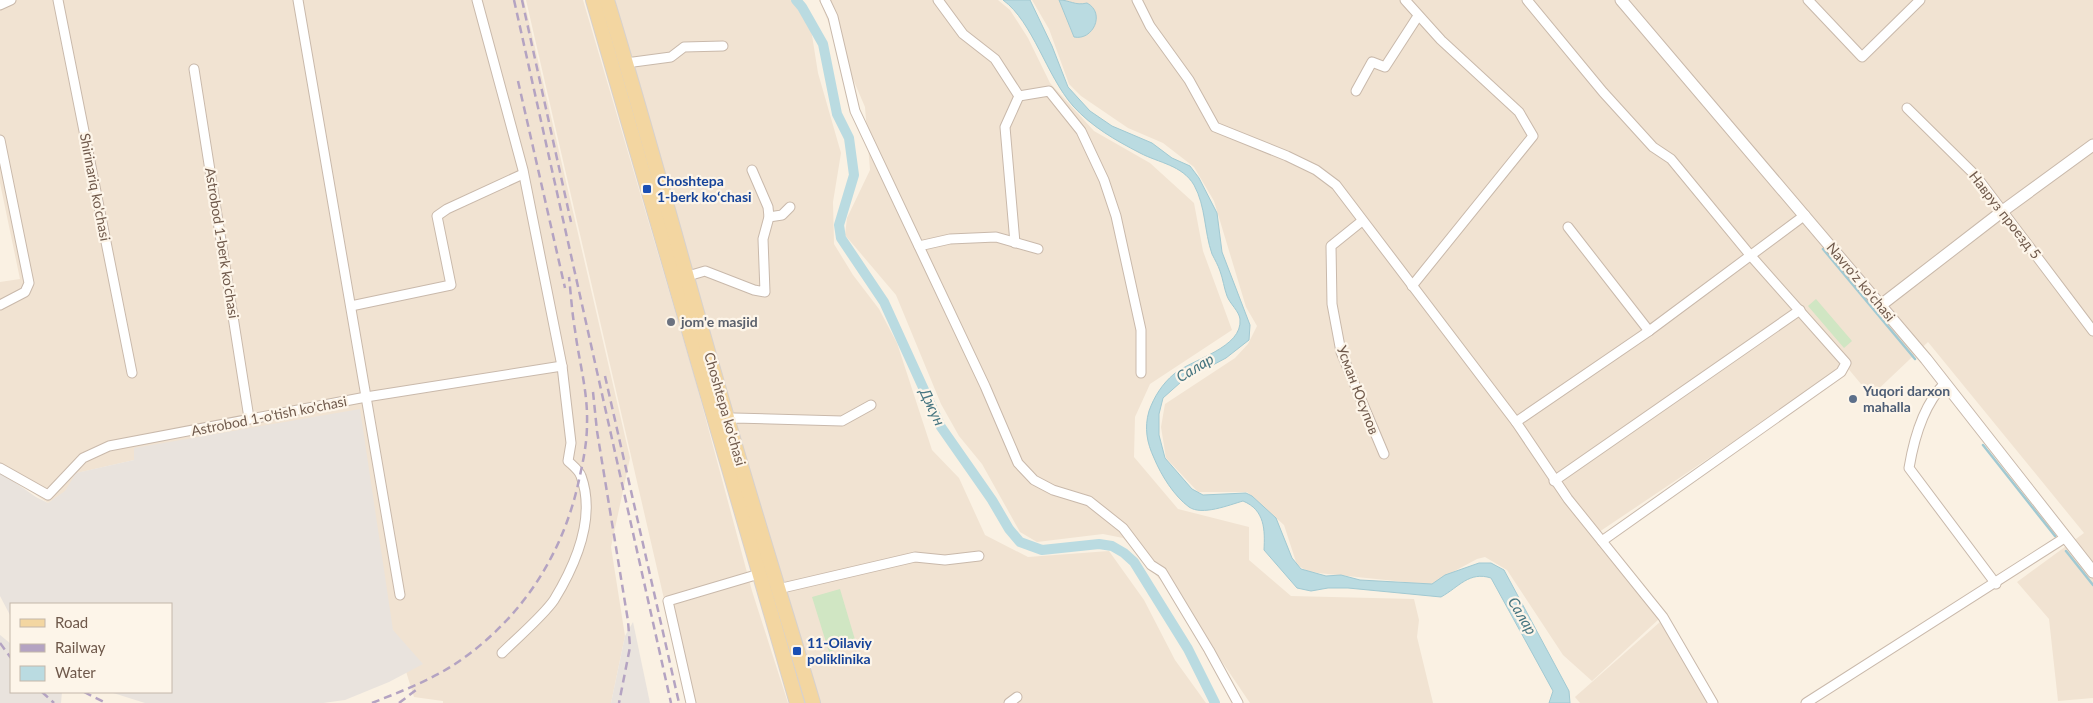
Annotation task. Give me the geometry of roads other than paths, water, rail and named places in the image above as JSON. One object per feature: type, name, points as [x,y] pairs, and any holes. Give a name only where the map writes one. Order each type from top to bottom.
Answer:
[{"type":"main road","name":"Choshtepa ko'chasi","points":[[593,0],[797,703]]},
{"type":"main road","name":"Choshtepa ko'chasi","points":[[607,0],[688,276],[728,421],[813,703]]},
{"type":"street","points":[[0,5],[11,0]]},
{"type":"street","name":"Shirinariq ko'chasi","points":[[58,0],[132,373]]},
{"type":"street","points":[[298,0],[400,595]]},
{"type":"street","points":[[477,0],[524,174],[562,366],[571,444],[568,461],[580,474],[586,513],[585,531],[553,601],[502,653]]},
{"type":"street","points":[[825,0],[833,17],[855,111],[985,386],[1018,463],[1034,480],[1053,490],[1089,501],[1123,528],[1151,565],[1162,572],[1209,650],[1238,703]]},
{"type":"street","points":[[938,0],[963,34],[995,59],[1019,96]]},
{"type":"street","points":[[1137,0],[1150,26],[1189,80],[1215,127],[1288,156],[1327,177],[1336,185],[1516,422],[1554,481],[1663,617],[1713,703]]},
{"type":"street","points":[[1405,0],[1441,40],[1519,112],[1533,136],[1412,286]]},
{"type":"street","points":[[1527,0],[1603,92],[1653,148],[1670,159],[1751,256],[1845,360],[1844,369],[1602,541]]},
{"type":"street","name":"Navro'z ko'chasi","points":[[1620,0],[1881,305],[1945,383],[2093,572]]},
{"type":"street","points":[[1808,0],[1862,57],[1920,0]]},
{"type":"street","points":[[1356,91],[1372,62],[1385,67],[1418,16]]},
{"type":"street","points":[[626,63],[671,57],[684,47],[723,46]]},
{"type":"street","name":"Astrobod 1-berk ko'chasi","points":[[194,68],[249,418]]},
{"type":"street","points":[[1019,96],[1048,91],[1082,130],[1104,180],[1116,216],[1141,330],[1141,374]]},
{"type":"street","points":[[1015,243],[1005,127],[1019,96]]},
{"type":"street","name":"Навруз проезд 5","points":[[1908,108],[1976,176],[2004,210],[2093,331]]},
{"type":"street","points":[[0,140],[29,283],[25,292],[0,305]]},
{"type":"street","points":[[1881,305],[2004,210],[2093,145]]},
{"type":"street","points":[[688,276],[705,271],[754,290],[765,292],[763,239],[769,216],[768,207],[752,170]]},
{"type":"street","points":[[351,306],[451,286],[437,216],[447,209],[524,174]]},
{"type":"street","points":[[769,216],[782,215],[790,207]]},
{"type":"street","points":[[1516,422],[1650,331],[1805,215]]},
{"type":"street","name":"Усман Юсупов","points":[[1362,221],[1331,246],[1332,304],[1341,352],[1384,454]]},
{"type":"street","points":[[1568,226],[1650,331]]},
{"type":"street","points":[[918,246],[950,238],[996,237],[1038,249]]},
{"type":"street","points":[[1554,481],[1800,310]]},
{"type":"street","name":"Astrobod 1-o'tish ko'chasi","points":[[0,468],[48,495],[83,458],[109,446],[366,397],[562,366]]},
{"type":"street","points":[[1945,383],[1934,395],[1925,412],[1912,448],[1908,468],[1996,584]]},
{"type":"street","points":[[728,421],[734,418],[842,421],[871,405]]},
{"type":"street","points":[[1806,703],[1996,584],[2066,537]]},
{"type":"street","points":[[778,589],[915,557],[945,560],[979,556]]},
{"type":"street","points":[[691,703],[668,601],[759,574]]},
{"type":"water","name":"Салар","points":[[1003,0],[1030,0],[1052,46],[1068,87],[1090,111],[1112,126],[1152,143],[1172,158],[1190,166],[1199,178],[1217,213],[1222,252],[1250,325],[1249,340],[1226,358],[1181,382],[1163,398],[1159,414],[1159,435],[1165,458],[1192,489],[1203,495],[1246,493],[1252,496],[1276,518],[1292,558],[1301,569],[1326,576],[1341,575],[1360,580],[1432,584],[1445,575],[1479,563],[1491,563],[1504,570],[1569,691],[1570,703],[1549,703],[1553,691],[1491,578],[1483,576],[1470,578],[1441,597],[1348,588],[1328,588],[1311,591],[1297,588],[1264,550],[1264,528],[1262,521],[1260,515],[1250,505],[1243,501],[1216,509],[1194,509],[1183,502],[1173,491],[1157,465],[1148,441],[1147,423],[1149,411],[1162,386],[1174,374],[1215,352],[1233,338],[1239,329],[1240,319],[1227,296],[1220,271],[1212,254],[1198,193],[1189,178],[1183,173],[1122,143],[1096,127],[1080,114],[1063,93],[1023,21]]},
{"type":"water","points":[[1059,0],[1079,4],[1087,3],[1093,7],[1096,13],[1095,25],[1087,35],[1074,37]]},
{"type":"waterway","name":"Джун","points":[[796,0],[823,44],[837,114],[849,138],[854,175],[839,225],[841,238],[884,302],[941,427],[992,500],[1009,529],[1020,542],[1042,550],[1099,544],[1112,546],[1134,562],[1188,649],[1215,703]]},
{"type":"waterway","points":[[1823,249],[1915,359]]},
{"type":"waterway","points":[[1983,445],[2055,536]]},
{"type":"waterway","points":[[2066,551],[2093,585]]},
{"type":"railway","points":[[514,0],[671,703]]},
{"type":"railway","points":[[522,0],[571,222]]},
{"type":"railway","points":[[518,81],[565,288]]},
{"type":"railway","points":[[372,703],[440,673],[483,643],[521,603],[551,558],[563,533],[579,480],[587,431],[586,400],[569,277]]},
{"type":"railway","points":[[605,376],[679,703]]},
{"type":"railway","points":[[593,392],[597,431],[628,621],[630,647],[619,703]]},
{"type":"railway","points":[[0,643],[10,657]]},
{"type":"railway","points":[[399,703],[416,690]]},
{"type":"railway","points":[[43,693],[54,703]]},
{"type":"railway","points":[[86,693],[106,703]]},
{"type":"place","name":"Choshtepa 1-berk koʻchasi","points":[[647,189]]},
{"type":"place","name":"jom'e masjid","points":[[671,322]]},
{"type":"place","name":"Yuqori darxon mahalla","points":[[1853,399]]},
{"type":"place","name":"11-Oilaviy poliklinika","points":[[797,651]]}]
